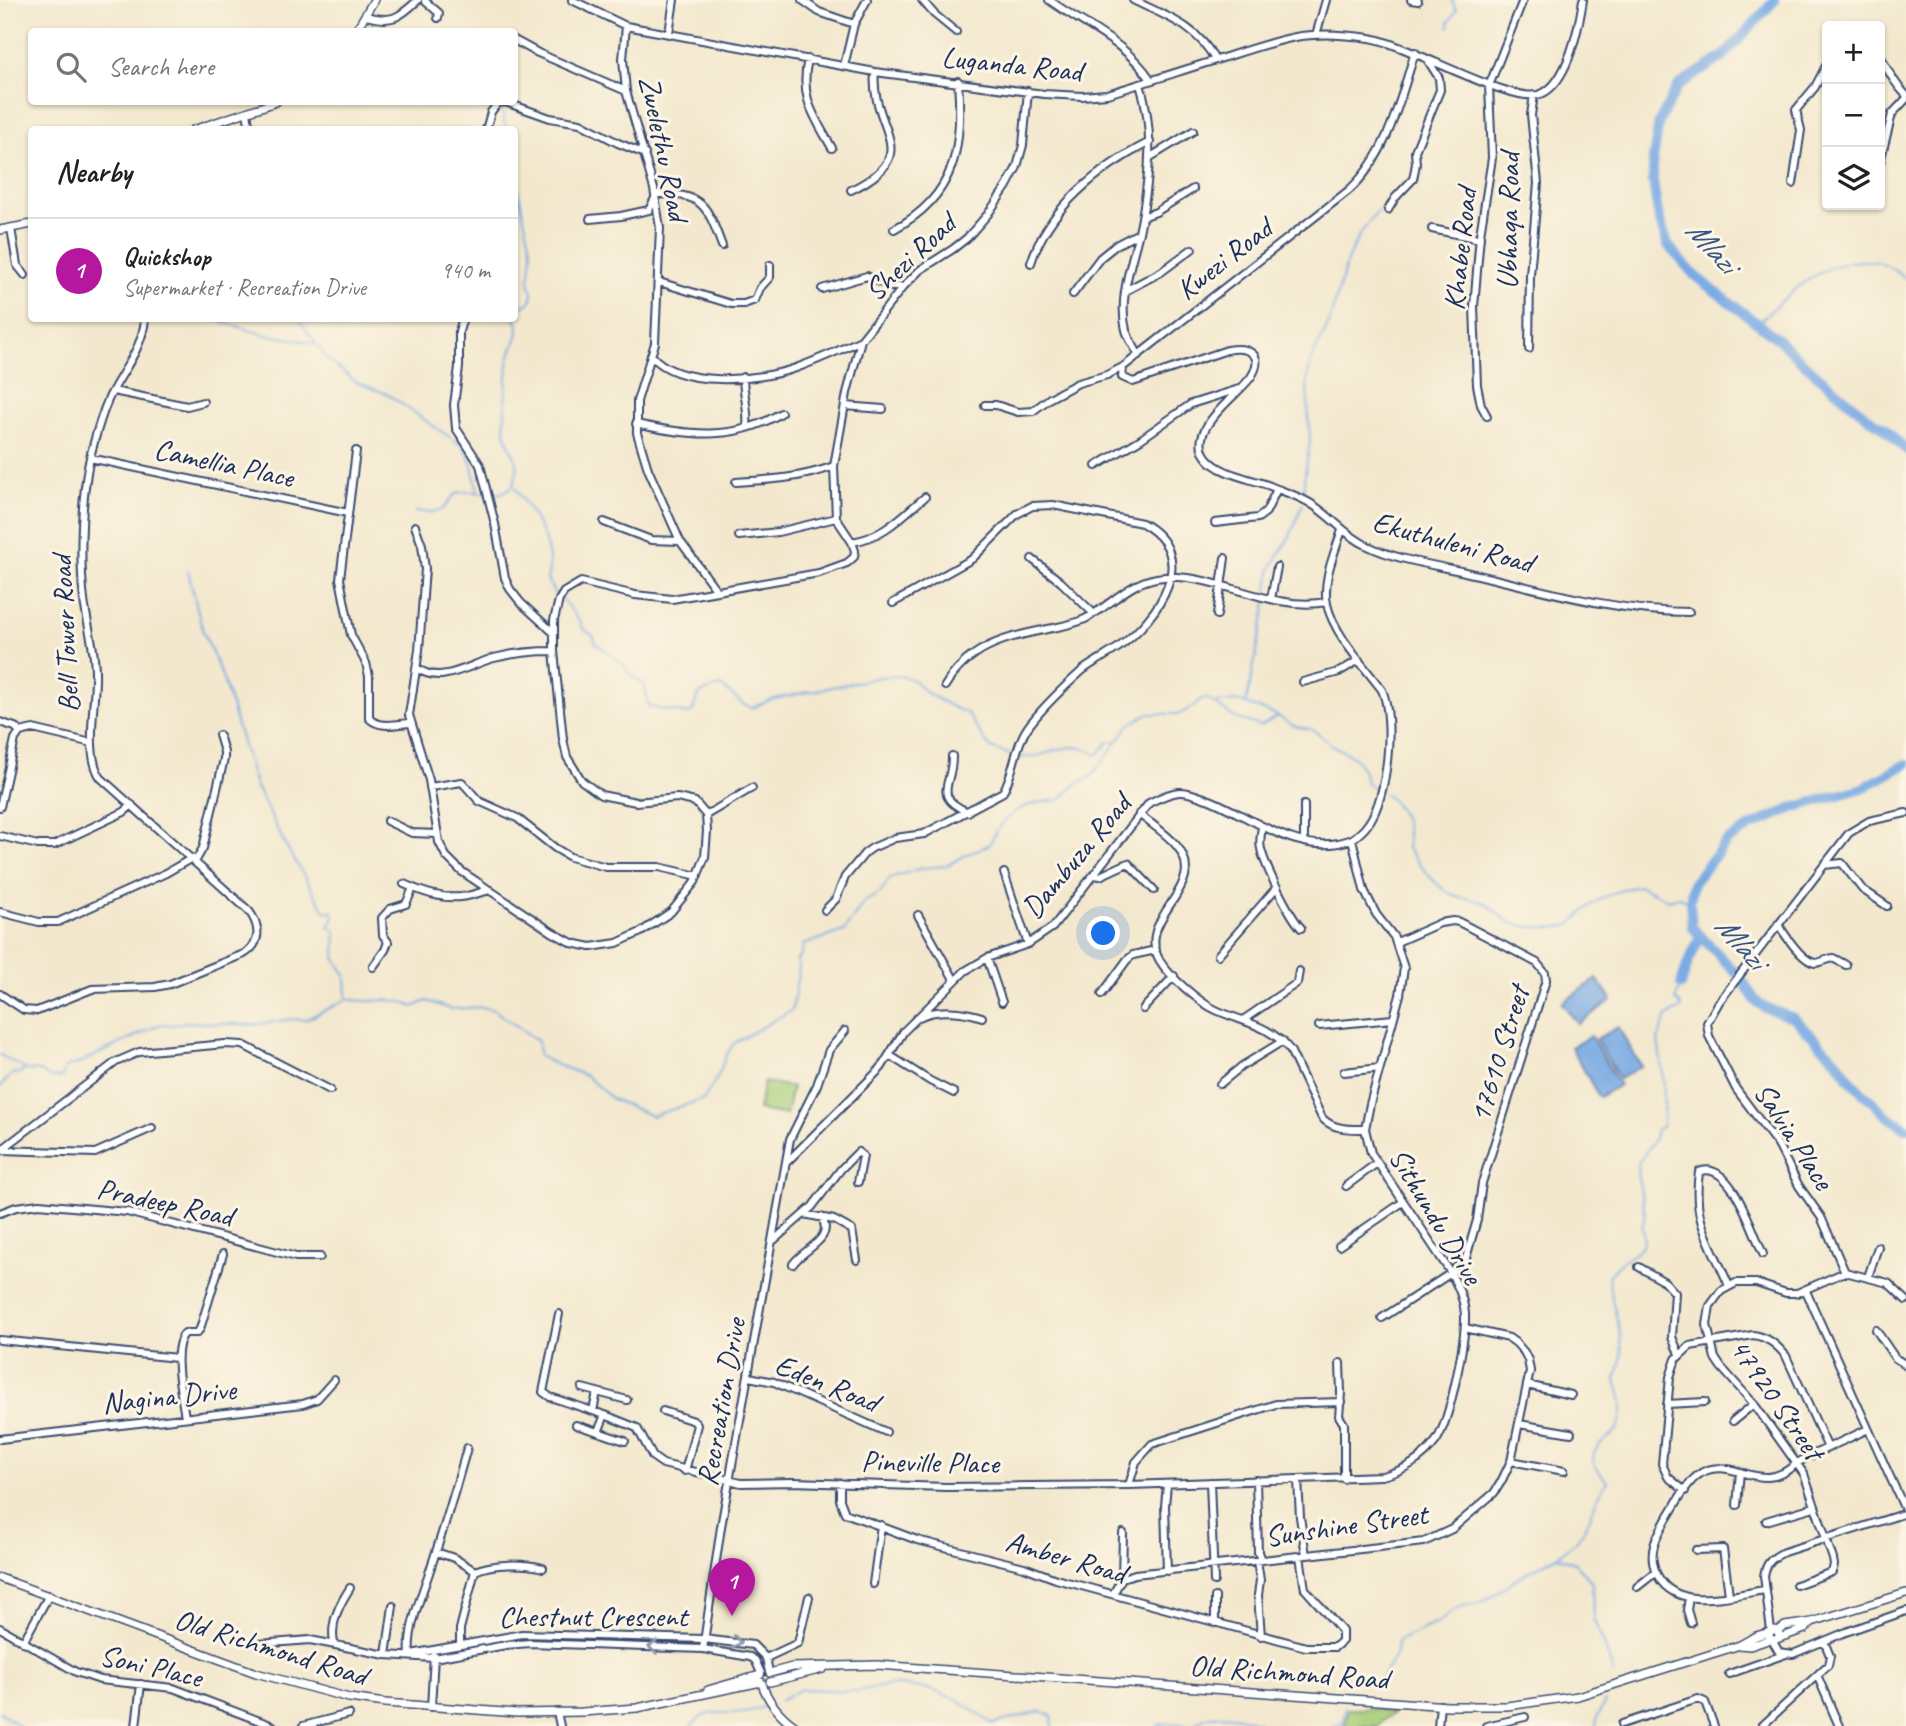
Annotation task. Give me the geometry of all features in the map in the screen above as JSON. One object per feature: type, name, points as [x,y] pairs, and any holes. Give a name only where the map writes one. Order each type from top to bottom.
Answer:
[{"type":"street","points":[[358,28],[374,0]]},
{"type":"street","points":[[366,16],[395,19],[418,0]]},
{"type":"street","points":[[425,0],[439,13],[438,18]]},
{"type":"street","name":"Luganda Road","points":[[572,0],[626,26],[875,72],[1028,91],[1082,96],[1107,94],[1284,39],[1316,35],[1380,40],[1415,52],[1489,86],[1534,95]]},
{"type":"street","points":[[669,33],[674,0]]},
{"type":"street","points":[[802,0],[819,12],[854,24]]},
{"type":"street","points":[[844,66],[854,24],[867,0]]},
{"type":"street","points":[[922,0],[956,32]]},
{"type":"street","points":[[1049,0],[1109,38],[1136,61],[1151,80]]},
{"type":"street","points":[[1133,0],[1187,26],[1210,50],[1215,60]]},
{"type":"street","points":[[1316,35],[1326,0]]},
{"type":"street","points":[[1489,86],[1523,0]]},
{"type":"street","points":[[1534,95],[1541,94],[1553,84],[1567,61],[1577,32],[1583,0]]},
{"type":"street","name":"Zwelethu Road","points":[[626,26],[623,59],[626,91],[645,154],[660,228],[655,343],[637,401],[636,424],[641,452],[680,541],[717,591]]},
{"type":"street","points":[[518,42],[626,91]]},
{"type":"street","name":"Kwezi Road","points":[[985,405],[996,405],[1018,412],[1033,411],[1078,383],[1107,375],[1123,367],[1357,183],[1381,146],[1415,52]]},
{"type":"street","points":[[1388,210],[1413,179],[1415,151],[1440,90],[1439,78],[1427,58]]},
{"type":"street","points":[[808,59],[804,86],[806,97],[832,148]]},
{"type":"street","points":[[1884,147],[1892,114],[1906,97],[1885,62]]},
{"type":"street","points":[[851,190],[866,183],[882,170],[891,154],[888,134],[874,94],[875,72]]},
{"type":"street","points":[[1793,184],[1801,130],[1796,110],[1822,74]]},
{"type":"street","points":[[894,229],[920,214],[929,205],[952,165],[960,132],[958,81]]},
{"type":"street","points":[[1138,354],[1126,330],[1125,291],[1142,217],[1149,158],[1148,114],[1140,84]]},
{"type":"street","name":"Khabe Road","points":[[1487,416],[1479,397],[1474,332],[1475,284],[1492,158],[1489,86]]},
{"type":"street","name":"Shezi Road","points":[[836,518],[834,466],[861,340],[920,270],[967,238],[1007,186],[1017,167],[1023,145],[1028,91]]},
{"type":"street","name":"Ubhaqa Road","points":[[1529,349],[1530,275],[1538,183],[1532,126],[1534,95]]},
{"type":"street","points":[[205,126],[267,105]]},
{"type":"street","points":[[487,126],[497,105]]},
{"type":"street","points":[[514,105],[550,118],[580,123],[645,154]]},
{"type":"street","points":[[247,112],[249,126]]},
{"type":"street","points":[[1149,158],[1193,131]]},
{"type":"street","points":[[1031,263],[1040,239],[1064,205],[1115,163],[1150,142]]},
{"type":"street","points":[[1142,217],[1156,212],[1193,189]]},
{"type":"street","points":[[590,219],[649,210],[655,195],[677,195],[700,202],[708,212],[722,246]]},
{"type":"street","points":[[0,230],[28,225]]},
{"type":"street","points":[[11,228],[17,265],[25,275]]},
{"type":"street","points":[[1432,229],[1480,239]]},
{"type":"street","points":[[1073,294],[1107,251],[1139,233]]},
{"type":"street","points":[[1125,291],[1161,272],[1192,249]]},
{"type":"street","points":[[659,282],[731,304],[744,304],[755,300],[760,288],[770,277],[770,265]]},
{"type":"street","points":[[822,289],[867,276],[890,287],[903,287]]},
{"type":"street","name":"Bell Tower Road","points":[[0,994],[24,1010],[37,1011],[85,990],[170,984],[244,954],[254,946],[258,931],[254,918],[248,911],[97,772],[92,743],[95,672],[84,602],[82,526],[90,458],[113,391],[139,345],[144,322]]},
{"type":"street","points":[[462,322],[459,331],[454,420],[461,437],[480,465],[505,578],[510,589],[520,603],[554,633]]},
{"type":"street","points":[[651,355],[672,371],[708,378],[743,377],[796,368],[861,340]]},
{"type":"street","name":"Ekuthuleni Road","points":[[1123,367],[1122,377],[1133,382],[1240,347],[1252,353],[1256,363],[1249,380],[1213,417],[1206,428],[1202,447],[1206,457],[1228,472],[1311,503],[1342,530],[1371,548],[1630,609],[1689,612]]},
{"type":"street","points":[[743,377],[747,427]]},
{"type":"street","points":[[1096,466],[1191,404],[1241,388]]},
{"type":"street","points":[[113,391],[187,406],[202,402]]},
{"type":"street","points":[[845,406],[883,409]]},
{"type":"street","points":[[636,424],[674,431],[724,434],[781,413]]},
{"type":"street","points":[[356,451],[341,564],[341,590],[351,635],[366,663],[369,676],[369,718],[380,725],[410,723]]},
{"type":"street","name":"Camellia Place","points":[[90,458],[348,513]]},
{"type":"street","points":[[736,482],[788,478],[834,466]]},
{"type":"street","points":[[1215,523],[1258,518],[1266,512],[1277,489]]},
{"type":"street","points":[[852,542],[890,528],[925,497]]},
{"type":"street","points":[[825,910],[836,900],[845,877],[872,848],[895,838],[924,834],[1003,792],[1016,749],[1030,724],[1084,670],[1138,631],[1168,590],[1172,577],[1169,550],[1152,529],[1142,523],[1040,504],[1023,509],[972,559],[893,603]]},
{"type":"street","points":[[415,526],[422,545],[425,569],[416,668],[409,706],[410,723],[421,750],[442,850],[456,866],[572,943],[600,947],[617,943],[640,932],[683,901],[698,876],[707,843],[706,815],[701,807],[688,799],[624,801],[601,795],[582,781],[567,757],[562,739],[554,651],[559,600],[564,592],[576,583],[588,583],[664,599],[692,597],[834,569],[854,557],[855,551],[836,518],[778,532],[739,536]]},
{"type":"street","points":[[604,522],[651,540],[680,541]]},
{"type":"street","points":[[1342,530],[1330,566],[1326,603],[1336,626],[1381,690],[1387,702],[1388,720],[1378,805],[1369,824],[1352,839]]},
{"type":"street","points":[[1217,615],[1225,558]]},
{"type":"street","points":[[1032,559],[1093,613]]},
{"type":"street","points":[[1271,599],[1276,567]]},
{"type":"street","points":[[945,686],[957,667],[998,640],[1063,626],[1093,613],[1133,585],[1151,579],[1172,577],[1300,605],[1326,603]]},
{"type":"street","points":[[416,668],[423,674],[447,674],[495,658],[527,652],[554,651]]},
{"type":"street","points":[[1303,682],[1339,671],[1359,660]]},
{"type":"street","points":[[0,722],[15,727],[20,732]]},
{"type":"street","points":[[0,807],[15,738],[20,732],[33,729],[92,743]]},
{"type":"street","points":[[0,912],[39,922],[58,922],[193,860],[203,848],[224,759],[225,752],[219,735]]},
{"type":"street","points":[[952,756],[946,796],[953,805],[968,812]]},
{"type":"street","points":[[430,787],[462,782],[479,801],[514,816],[570,857],[606,867],[659,867],[698,876]]},
{"type":"street","points":[[706,815],[752,788]]},
{"type":"street","name":"Dambuza Road","points":[[787,1163],[867,1082],[904,1031],[954,981],[975,963],[1028,944],[1053,927],[1139,814],[1156,799],[1181,791],[1217,803],[1262,827],[1304,841],[1333,845],[1352,839]]},
{"type":"street","points":[[0,836],[38,845],[54,845],[124,812],[132,805]]},
{"type":"street","points":[[1304,805],[1304,841]]},
{"type":"street","points":[[1846,965],[1833,958],[1815,963],[1810,961],[1796,949],[1778,924],[1852,830],[1869,821],[1906,813]]},
{"type":"street","points":[[1139,814],[1178,846],[1184,858],[1185,870],[1180,890],[1158,922],[1155,932],[1156,950],[1161,962],[1198,999],[1212,1008],[1266,1028],[1283,1041],[1298,1065],[1322,1118],[1334,1127],[1365,1129]]},
{"type":"street","points":[[387,821],[412,833],[437,834]]},
{"type":"street","points":[[1262,827],[1261,852],[1300,928]]},
{"type":"street","name":"Sithundu Drive","points":[[1129,1485],[1344,1479],[1392,1474],[1405,1469],[1436,1441],[1445,1421],[1465,1328],[1465,1311],[1460,1290],[1451,1273],[1371,1153],[1365,1129],[1400,995],[1404,968],[1397,943],[1370,904],[1364,890],[1352,839]]},
{"type":"street","points":[[1094,875],[1100,876],[1128,863],[1154,890]]},
{"type":"street","points":[[1824,864],[1842,863],[1862,889],[1887,906]]},
{"type":"street","points":[[1004,873],[1028,944]]},
{"type":"street","points":[[404,884],[427,894],[456,897],[490,890]]},
{"type":"street","points":[[1218,955],[1277,887]]},
{"type":"street","points":[[373,967],[388,942],[382,933],[382,918],[390,909],[406,904],[413,888]]},
{"type":"street","points":[[918,915],[954,981]]},
{"type":"street","name":"17610 Street","points":[[1397,943],[1440,923],[1460,922],[1542,967],[1546,980],[1486,1169],[1468,1253],[1463,1264],[1451,1273]]},
{"type":"street","name":"Salvia Place","points":[[1778,924],[1709,1016],[1709,1036],[1736,1089],[1778,1145],[1799,1186],[1821,1217],[1846,1272]]},
{"type":"street","points":[[1102,994],[1126,960],[1133,955],[1156,950]]},
{"type":"street","points":[[987,958],[1002,1002]]},
{"type":"street","points":[[1243,1020],[1297,983],[1300,971]]},
{"type":"street","points":[[1143,1009],[1174,976]]},
{"type":"street","points":[[915,1020],[924,1015],[954,1012],[982,1017]]},
{"type":"street","points":[[1319,1026],[1393,1019]]},
{"type":"street","name":"Recreation Drive","points":[[703,1649],[721,1527],[790,1139],[814,1093],[829,1050],[845,1031]]},
{"type":"street","points":[[1220,1084],[1242,1066],[1283,1041]]},
{"type":"street","points":[[0,1150],[116,1062],[139,1052],[225,1044],[243,1045],[330,1090]]},
{"type":"street","points":[[889,1055],[954,1093]]},
{"type":"street","points":[[1344,1072],[1380,1068]]},
{"type":"street","points":[[0,1150],[95,1153],[152,1128]]},
{"type":"street","points":[[772,1242],[812,1207],[846,1163],[859,1152],[863,1156],[858,1182]]},
{"type":"street","points":[[1346,1186],[1377,1163]]},
{"type":"street","points":[[1763,1254],[1730,1184],[1719,1173],[1706,1169],[1699,1172],[1700,1223],[1729,1286],[1746,1282],[1786,1293],[1806,1291],[1846,1272],[1888,1283],[1906,1300]]},
{"type":"street","points":[[1339,1246],[1403,1202]]},
{"type":"street","name":"Pradeep Road","points":[[0,1213],[16,1206],[38,1204],[127,1212],[296,1257],[320,1256]]},
{"type":"street","points":[[804,1214],[834,1220],[852,1230],[857,1260]]},
{"type":"street","points":[[793,1264],[825,1234],[826,1224],[821,1217]]},
{"type":"street","points":[[1868,1277],[1878,1247]]},
{"type":"street","points":[[185,1417],[177,1358],[182,1335],[197,1333],[200,1329],[223,1254]]},
{"type":"street","points":[[1639,1267],[1665,1282],[1675,1293],[1672,1337],[1679,1354]]},
{"type":"street","points":[[1382,1318],[1451,1273]]},
{"type":"street","name":"47920 Street","points":[[1729,1286],[1721,1291],[1710,1306],[1707,1317],[1710,1341],[1721,1367],[1754,1404],[1807,1481],[1834,1565],[1832,1572],[1796,1585]]},
{"type":"street","points":[[1783,1653],[1774,1635],[1765,1590],[1766,1567],[1771,1559],[1784,1552],[1906,1512],[1806,1291]]},
{"type":"street","name":"Pineville Place","points":[[559,1314],[543,1392],[550,1398],[637,1428],[656,1460],[685,1471],[730,1482],[946,1487],[1129,1485]]},
{"type":"street","name":"Sunshine Street","points":[[1122,1578],[1135,1574],[1424,1542],[1452,1529],[1494,1493],[1507,1471],[1530,1371],[1524,1352],[1516,1343],[1508,1338],[1465,1328]]},
{"type":"street","points":[[1876,1331],[1895,1358],[1906,1365]]},
{"type":"street","points":[[1685,1491],[1668,1477],[1662,1464],[1670,1373],[1679,1354],[1690,1346],[1753,1335],[1761,1336],[1778,1346],[1786,1356],[1828,1448]]},
{"type":"street","points":[[0,1339],[177,1358]]},
{"type":"street","points":[[1340,1363],[1339,1416],[1344,1424],[1344,1479]]},
{"type":"street","name":"Eden Road","points":[[749,1377],[774,1381],[886,1432]]},
{"type":"street","name":"Nagina Drive","points":[[0,1438],[310,1402],[322,1396],[334,1380]]},
{"type":"street","points":[[1527,1385],[1571,1395]]},
{"type":"street","points":[[582,1388],[627,1401]]},
{"type":"street","points":[[593,1411],[597,1392]]},
{"type":"street","points":[[1129,1485],[1136,1462],[1153,1444],[1276,1404],[1341,1402]]},
{"type":"street","points":[[1668,1405],[1705,1402]]},
{"type":"street","points":[[1733,1421],[1754,1404]]},
{"type":"street","points":[[663,1411],[694,1421],[697,1425],[685,1471]]},
{"type":"street","points":[[598,1432],[605,1415]]},
{"type":"street","points":[[1519,1424],[1571,1433]]},
{"type":"street","points":[[576,1425],[625,1441]]},
{"type":"street","points":[[1765,1590],[1689,1598],[1677,1595],[1656,1572],[1653,1559],[1655,1540],[1696,1477],[1715,1468],[1770,1477],[1783,1474],[1797,1463],[1868,1429]]},
{"type":"street","points":[[410,1655],[412,1629],[467,1448]]},
{"type":"street","points":[[1511,1461],[1564,1471]]},
{"type":"street","points":[[1737,1505],[1740,1472]]},
{"type":"street","points":[[1256,1480],[1261,1636]]},
{"type":"street","points":[[1298,1480],[1303,1556]]},
{"type":"street","points":[[1210,1482],[1214,1581]]},
{"type":"street","name":"Amber Road","points":[[840,1483],[840,1500],[845,1513],[917,1540],[1024,1567],[1056,1579],[1261,1636],[1306,1647],[1335,1647],[1343,1635],[1305,1589],[1303,1556]]},
{"type":"street","points":[[1167,1484],[1167,1571]]},
{"type":"street","points":[[1766,1521],[1814,1507]]},
{"type":"street","points":[[873,1584],[881,1525]]},
{"type":"street","points":[[1113,1594],[1122,1578],[1123,1533]]},
{"type":"street","points":[[1696,1550],[1723,1549],[1729,1595]]},
{"type":"street","points":[[436,1552],[454,1558],[475,1571],[513,1566],[543,1568]]},
{"type":"street","points":[[460,1652],[461,1621],[475,1571]]},
{"type":"street","points":[[1637,1587],[1656,1572]]},
{"type":"street","name":"Old Richmond Road","points":[[0,1578],[285,1682],[349,1698],[517,1713],[637,1708],[713,1688],[765,1678],[792,1667],[878,1665],[1440,1705],[1507,1706],[1578,1696],[1740,1645],[1750,1646],[1774,1635],[1784,1626],[1812,1622],[1906,1594]]},
{"type":"street","points":[[334,1643],[337,1613],[350,1588]]},
{"type":"street","points":[[23,1642],[49,1595]]},
{"type":"street","points":[[790,1725],[768,1696],[766,1658],[798,1643],[809,1597]]},
{"type":"street","points":[[1215,1597],[1215,1623]]},
{"type":"street","points":[[1689,1598],[1687,1610],[1691,1623]]},
{"type":"street","points":[[386,1655],[393,1606]]},
{"type":"street","points":[[1728,1674],[1783,1653],[1793,1654],[1906,1611]]},
{"type":"street","name":"Soni Place","points":[[0,1628],[75,1672],[100,1680],[173,1688],[273,1726]]},
{"type":"street","name":"Chestnut Crescent","points":[[258,1644],[310,1640],[402,1656],[522,1634],[704,1639],[753,1645],[766,1658]]},
{"type":"street","points":[[1762,1726],[1830,1661],[1824,1641]]},
{"type":"street","name":"Chestnut Crescent","points":[[410,1655],[434,1658],[506,1645],[548,1643],[703,1649],[750,1657],[755,1660],[765,1678]]},
{"type":"street","points":[[431,1707],[435,1649]]},
{"type":"street","points":[[1817,1675],[1839,1726]]},
{"type":"street","points":[[136,1726],[141,1684]]},
{"type":"street","points":[[1622,1724],[1698,1699],[1705,1702],[1714,1726]]},
{"type":"street","points":[[1438,1726],[1440,1705]]},
{"type":"street","points":[[557,1712],[560,1726]]},
{"type":"street","points":[[303,1726],[349,1714]]},
{"type":"street","points":[[1486,1726],[1525,1717]]},
{"type":"green space","points":[[764,1082],[792,1087],[786,1115],[758,1110]]},
{"type":"green space","points":[[1348,1709],[1378,1709],[1394,1713],[1378,1726],[1345,1726]]},
{"type":"water","points":[[1597,979],[1612,1000],[1578,1024],[1562,1003]]},
{"type":"water","points":[[1618,1027],[1641,1066],[1619,1079],[1596,1039]]},
{"type":"water","points":[[1591,1036],[1619,1085],[1599,1097],[1571,1047]]},
{"type":"waterway","points":[[1449,27],[1456,11],[1452,0]]},
{"type":"waterway","name":"Mlazi","points":[[1775,0],[1724,56],[1678,86],[1659,122],[1653,159],[1653,182],[1659,219],[1668,245],[1695,276],[1778,339],[1871,420],[1883,427],[1906,450]]},
{"type":"waterway","points":[[502,110],[505,126]]},
{"type":"waterway","points":[[518,190],[532,253],[529,282],[532,299],[518,309]]},
{"type":"waterway","points":[[1304,496],[1310,442],[1307,386],[1310,362],[1328,326],[1348,258],[1360,234],[1378,211]]},
{"type":"waterway","points":[[1758,323],[1783,299],[1811,278],[1843,264],[1877,262],[1906,278]]},
{"type":"waterway","points":[[224,322],[262,334],[315,343]]},
{"type":"waterway","points":[[301,322],[327,359],[356,382],[387,394],[464,447],[471,462],[478,492]]},
{"type":"waterway","points":[[517,322],[517,334],[508,363],[505,419],[507,438],[517,461],[513,485],[545,542],[549,567],[547,579],[558,596]]},
{"type":"waterway","points":[[415,512],[440,511],[459,493],[495,494],[511,487]]},
{"type":"waterway","points":[[1267,595],[1271,568],[1290,536],[1303,503]]},
{"type":"waterway","points":[[188,571],[203,632],[222,676],[255,785],[287,848],[325,911],[333,912],[334,917],[329,927],[336,931],[335,958],[346,975],[347,997]]},
{"type":"waterway","points":[[563,600],[582,628],[594,636],[595,642],[644,685],[649,707],[689,714],[701,693],[721,686],[744,705],[752,708],[770,700],[880,677],[903,676],[915,681],[925,692],[967,713],[991,748],[1013,756]]},
{"type":"waterway","points":[[1246,704],[1267,601]]},
{"type":"waterway","points":[[0,1055],[27,1070],[41,1071],[49,1077],[61,1078],[66,1067],[161,1024],[185,1022],[254,1025],[292,1019],[305,1020],[348,999],[389,1000],[413,1007],[427,1001],[451,1009],[482,1007],[494,1010],[538,1041],[539,1055],[586,1076],[612,1099],[652,1116],[704,1099],[734,1043],[792,1010],[799,969],[797,960],[802,954],[803,945],[844,931],[864,902],[880,893],[890,878],[922,868],[945,866],[989,845],[1002,824],[1017,810],[1036,803],[1060,800],[1075,785],[1092,776],[1129,725],[1147,714],[1180,714],[1201,699],[1208,699],[1235,718],[1261,726],[1278,716],[1296,727],[1312,729],[1332,745],[1354,757],[1363,769],[1367,783],[1379,792]]},
{"type":"waterway","points":[[1216,703],[1237,701],[1277,715]]},
{"type":"waterway","points":[[1018,757],[1038,756],[1075,747],[1099,754],[1108,742],[1117,741]]},
{"type":"waterway","name":"Mlazi","points":[[1906,764],[1863,788],[1793,808],[1728,840],[1693,883],[1690,902],[1692,927],[1741,978],[1755,1000],[1765,1008],[1794,1018],[1838,1062],[1853,1083],[1886,1115],[1906,1128]]},
{"type":"waterway","points":[[1384,794],[1395,804],[1403,818],[1407,848],[1432,879],[1453,895],[1486,903],[1504,919],[1513,923],[1539,927],[1566,926],[1602,899],[1624,889],[1640,886],[1669,900],[1679,897],[1690,902]]},
{"type":"waterway","points":[[1691,957],[1700,936]]},
{"type":"waterway","points":[[1681,985],[1688,962]]},
{"type":"waterway","points":[[1381,1679],[1395,1656],[1398,1640],[1438,1622],[1457,1608],[1480,1603],[1568,1548],[1585,1528],[1607,1482],[1595,1465],[1594,1453],[1599,1445],[1614,1433],[1622,1414],[1620,1392],[1615,1379],[1620,1366],[1621,1341],[1608,1276],[1642,1246],[1645,1214],[1637,1172],[1638,1163],[1653,1142],[1656,1130],[1663,1126],[1664,1085],[1658,1039],[1667,1016],[1681,1009],[1681,1005],[1675,1000],[1681,985]]},
{"type":"waterway","points":[[0,1087],[13,1073],[25,1070]]},
{"type":"waterway","points":[[1557,1556],[1575,1563],[1592,1583],[1593,1618],[1613,1673]]},
{"type":"waterway","points":[[780,1701],[801,1689],[856,1691],[892,1685],[907,1686],[932,1690],[958,1700],[993,1724],[1041,1711],[1052,1716],[1053,1726]]},
{"type":"waterway","points":[[1596,1726],[1597,1717],[1605,1701]]},
{"type":"waterway","points":[[691,1726],[710,1714],[735,1713],[771,1705]]},
{"type":"waterway","points":[[1331,1726],[1343,1724],[1345,1708]]},
{"type":"waterway","points":[[0,1712],[19,1726]]},
{"type":"waterway","points":[[1157,1726],[1171,1723],[1194,1726],[1200,1720],[1218,1715],[1238,1717],[1265,1726]]},
{"type":"place","name":"Quickshop","points":[[732,1616]]}]
